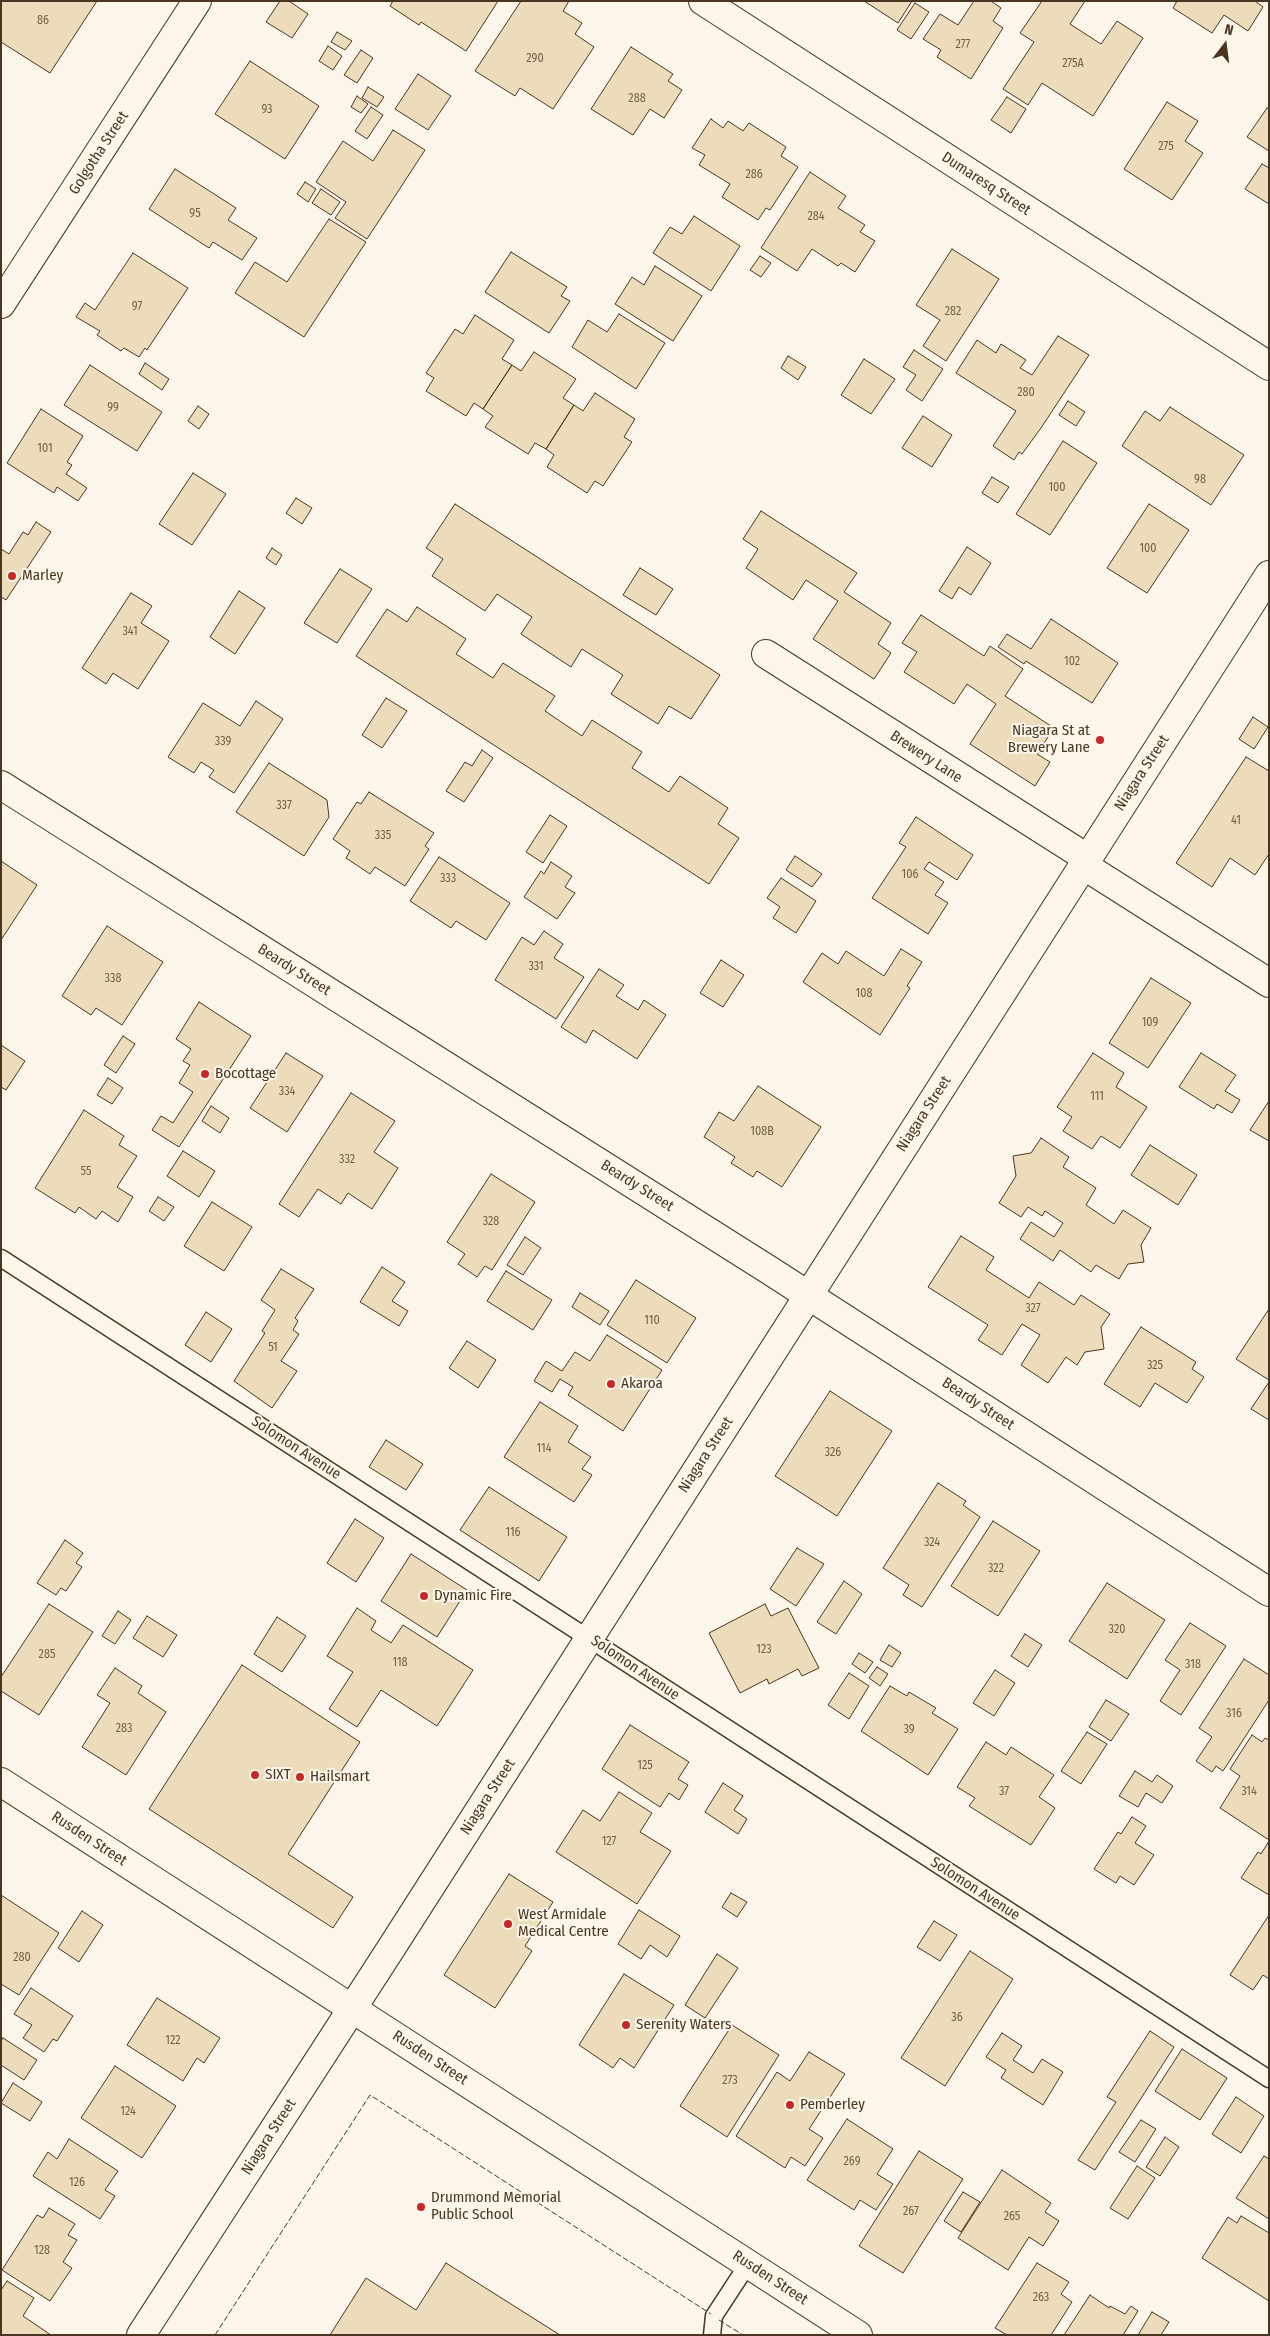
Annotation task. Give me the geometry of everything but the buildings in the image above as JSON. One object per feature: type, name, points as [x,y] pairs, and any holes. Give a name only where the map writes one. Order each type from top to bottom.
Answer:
[{"type":"street","name":"Golgotha Street","points":[[1,304],[196,1]]},
{"type":"street","name":"Dumaresq Street","points":[[703,1],[1269,366]]},
{"type":"street","name":"Niagara Street","points":[[140,2335],[352,2008],[1269,575]]},
{"type":"street","name":"Brewery Lane","points":[[766,654],[1269,984]]},
{"type":"street","name":"Beardy Street","points":[[1,785],[808,1295],[1269,1592]]},
{"type":"street","name":"Rusden Street","points":[[1,1782],[854,2334]]},
{"type":"lane","name":"Solomon Avenue","points":[[1,1258],[1269,2079]]},
{"type":"lane","points":[[712,2335],[714,2316],[748,2264]]},
{"type":"fence","points":[[215,2335],[370,2095],[711,2314]]},
{"type":"fence","points":[[719,2320],[743,2335]]},
{"type":"place","name":"Marley","points":[[12,576]]},
{"type":"place","name":"Niagara St at Brewery Lane","points":[[1100,740]]},
{"type":"place","name":"Bocottage","points":[[205,1074]]},
{"type":"place","name":"Akaroa","points":[[611,1384]]},
{"type":"place","name":"Dynamic Fire","points":[[424,1596]]},
{"type":"place","name":"SIXT","points":[[255,1775]]},
{"type":"place","name":"Hailsmart","points":[[300,1777]]},
{"type":"place","name":"West Armidale Medical Centre","points":[[508,1924]]},
{"type":"place","name":"Serenity Waters","points":[[626,2025]]},
{"type":"place","name":"Pemberley","points":[[790,2105]]},
{"type":"place","name":"Drummond Memorial Public School","points":[[421,2207]]}]
